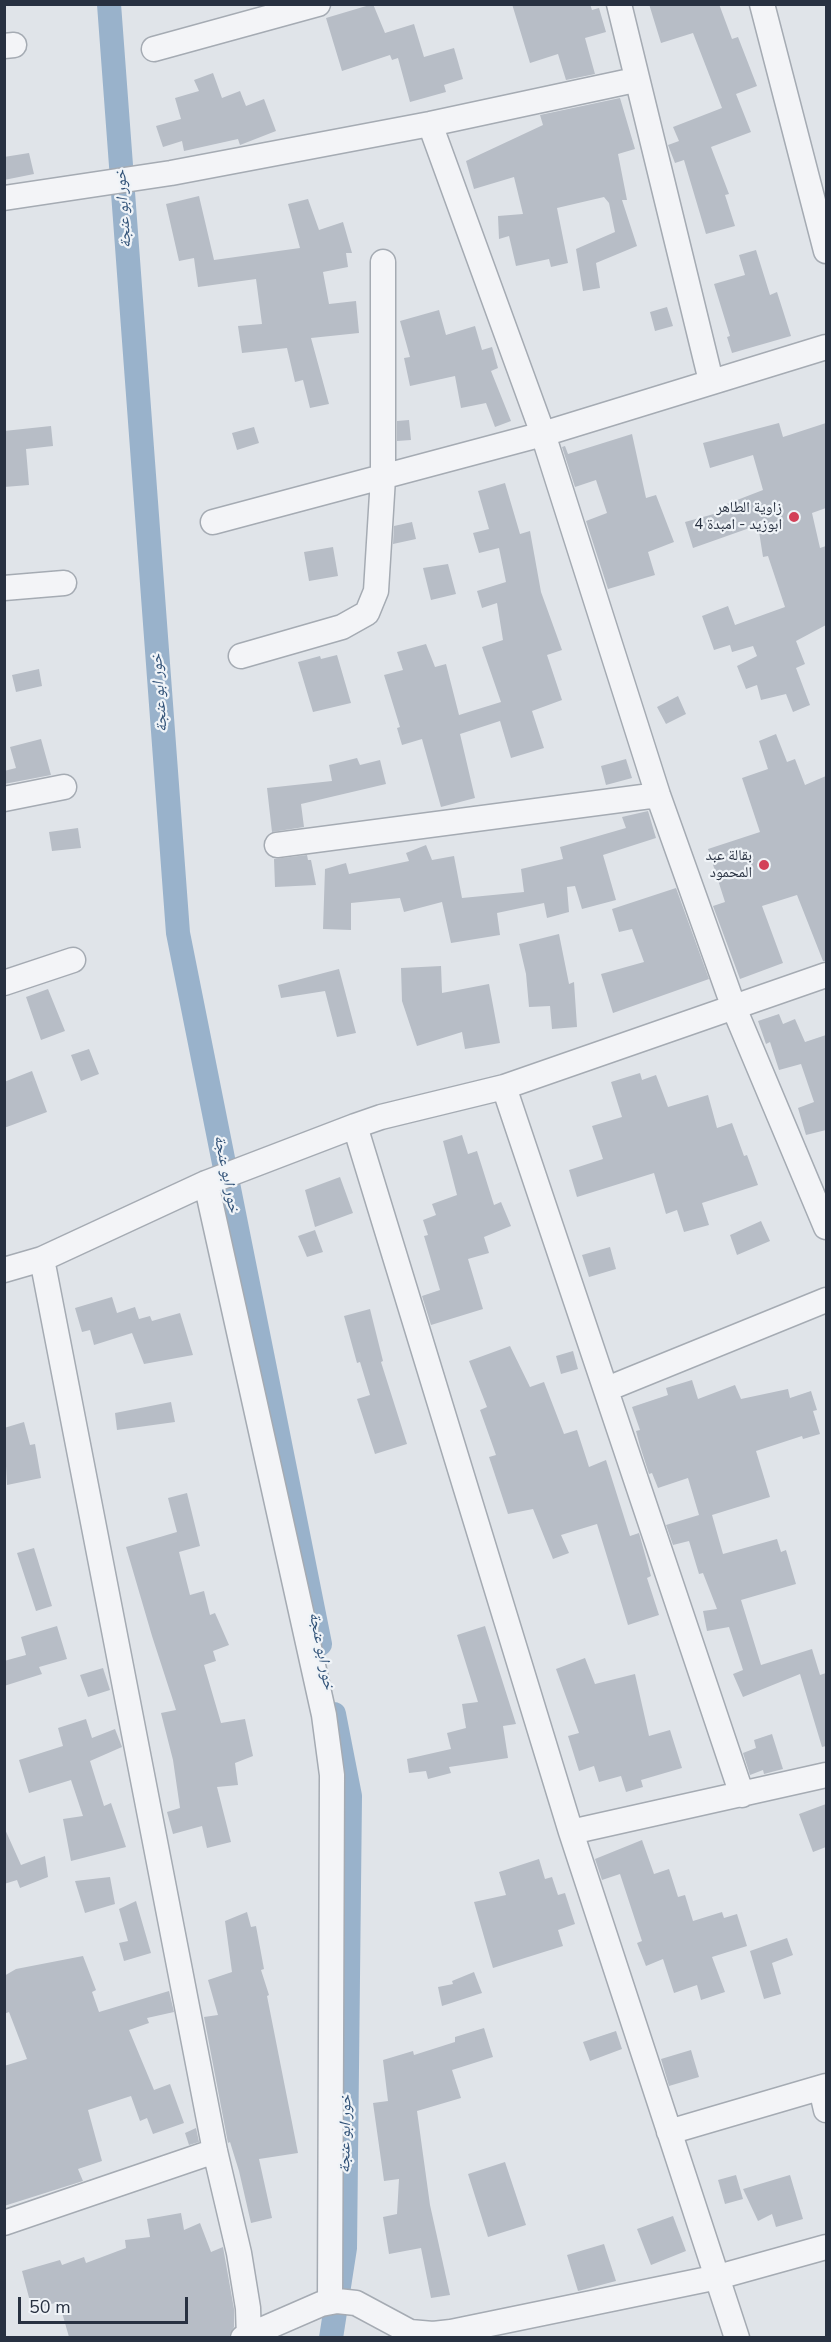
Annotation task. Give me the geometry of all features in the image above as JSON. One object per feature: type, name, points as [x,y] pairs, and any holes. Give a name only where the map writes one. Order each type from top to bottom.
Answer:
[{"type":"street","points":[[154,49],[318,4]]},
{"type":"street","points":[[619,4],[635,80],[711,381]]},
{"type":"street","points":[[762,4],[826,251]]},
{"type":"street","points":[[4,198],[171,173],[430,124],[635,80]]},
{"type":"street","points":[[430,124],[543,434],[658,795],[734,1008],[826,1227]]},
{"type":"street","points":[[241,656],[342,627],[368,613],[376,591],[383,478],[383,262]]},
{"type":"street","points":[[213,522],[543,434],[826,347]]},
{"type":"street","points":[[4,588],[64,583]]},
{"type":"street","points":[[4,799],[64,787]]},
{"type":"street","points":[[277,845],[658,795]]},
{"type":"street","points":[[4,983],[73,960]]},
{"type":"street","points":[[4,1270],[42,1258],[206,1183],[381,1117],[504,1088],[826,975]]},
{"type":"street","points":[[504,1088],[742,1795]]},
{"type":"street","points":[[356,1126],[572,1832],[737,2337]]},
{"type":"street","points":[[206,1183],[324,1715],[330,1756],[334,1842],[330,2301]]},
{"type":"street","points":[[42,1258],[215,2151],[239,2253],[248,2308],[247,2337],[330,2301],[356,2303],[410,2335],[451,2332],[718,2277],[826,2247]]},
{"type":"street","points":[[607,1389],[826,1300]]},
{"type":"street","points":[[572,1832],[826,1775]]},
{"type":"street","points":[[669,2132],[825,2095]]},
{"type":"street","points":[[4,2223],[215,2151]]},
{"type":"building","points":[[373,4],[385,33],[414,24],[424,57],[454,48],[463,79],[444,85],[446,92],[410,102],[398,58],[392,60],[390,55],[342,71],[326,18]]},
{"type":"building","points":[[512,4],[590,4],[592,10],[599,8],[606,32],[585,38],[595,74],[566,80],[558,54],[530,63]]},
{"type":"building","points":[[649,4],[719,4],[732,39],[738,37],[757,86],[736,94],[751,132],[711,147],[729,194],[725,195],[735,226],[706,234],[684,160],[675,163],[668,145],[679,141],[673,127],[722,108],[693,33],[661,43]]},
{"type":"building","points":[[213,73],[222,98],[240,91],[246,106],[264,99],[276,131],[240,145],[238,139],[184,151],[182,141],[163,147],[156,126],[181,119],[175,98],[199,91],[194,80]]},
{"type":"building","points":[[620,98],[635,149],[618,154],[627,200],[622,200],[637,246],[596,263],[600,288],[583,291],[576,249],[615,232],[609,203],[604,197],[557,208],[568,263],[551,267],[549,259],[516,266],[509,236],[499,239],[498,216],[523,214],[514,177],[474,189],[466,161],[543,125],[540,115]]},
{"type":"building","points":[[29,153],[34,174],[4,180],[4,157]]},
{"type":"building","points":[[199,196],[214,260],[300,248],[288,204],[308,199],[319,230],[343,222],[352,253],[346,253],[348,267],[323,272],[329,304],[356,301],[359,333],[311,338],[329,404],[310,408],[303,380],[295,382],[287,348],[242,353],[238,326],[262,324],[256,279],[198,287],[194,258],[179,261],[166,204]]},
{"type":"building","points":[[756,250],[770,295],[777,292],[791,336],[732,353],[727,337],[730,336],[714,284],[745,275],[739,255]]},
{"type":"building","points":[[667,307],[673,326],[655,331],[650,312]]},
{"type":"building","points":[[439,310],[446,335],[475,326],[482,350],[492,347],[498,368],[491,371],[511,421],[495,427],[486,403],[461,408],[455,376],[410,386],[404,358],[410,357],[400,321]]},
{"type":"building","points":[[409,420],[411,440],[397,441],[397,421]]},
{"type":"building","points":[[779,423],[783,437],[826,423],[826,508],[812,513],[820,548],[826,546],[826,625],[796,641],[805,664],[796,668],[810,705],[793,712],[786,694],[761,700],[757,685],[746,689],[737,666],[757,656],[753,646],[732,652],[730,645],[714,650],[702,616],[728,606],[735,625],[785,607],[768,556],[763,557],[758,525],[693,548],[685,522],[721,512],[719,507],[763,490],[753,455],[710,468],[703,443]]},
{"type":"building","points":[[51,426],[53,446],[26,449],[29,485],[4,487],[4,431]]},
{"type":"building","points":[[254,427],[259,443],[237,450],[232,433]]},
{"type":"building","points":[[632,434],[646,498],[656,495],[674,542],[648,552],[655,575],[608,589],[586,521],[607,513],[596,480],[575,487],[562,447],[565,446],[568,454]]},
{"type":"building","points":[[505,483],[520,534],[530,531],[541,592],[562,650],[547,655],[562,700],[532,711],[544,748],[511,758],[500,721],[460,734],[475,798],[441,807],[422,739],[402,745],[397,728],[400,727],[384,675],[403,670],[397,652],[426,644],[435,667],[446,664],[459,715],[501,702],[482,647],[503,640],[497,603],[482,608],[477,591],[506,582],[499,548],[479,553],[473,533],[489,529],[478,491]]},
{"type":"building","points":[[412,522],[416,539],[393,544],[394,526]]},
{"type":"building","points":[[333,547],[338,576],[309,581],[304,552]]},
{"type":"building","points":[[448,564],[456,594],[431,600],[423,568]]},
{"type":"building","points":[[337,655],[351,703],[313,712],[298,662],[320,656],[321,659]]},
{"type":"building","points":[[39,669],[42,686],[16,692],[12,675]]},
{"type":"building","points":[[678,696],[686,714],[666,724],[657,707]]},
{"type":"building","points":[[776,734],[787,762],[795,759],[805,785],[826,776],[826,961],[823,961],[797,895],[762,906],[783,963],[740,979],[713,906],[725,902],[708,849],[760,832],[742,778],[768,769],[759,741]]},
{"type":"building","points":[[41,739],[51,775],[4,784],[4,771],[16,768],[10,747]]},
{"type":"building","points":[[357,758],[360,765],[380,760],[386,784],[301,804],[304,827],[272,832],[267,788],[332,781],[329,765]]},
{"type":"building","points":[[626,759],[632,778],[606,785],[601,766]]},
{"type":"building","points":[[648,811],[656,838],[603,855],[616,900],[582,909],[575,886],[567,887],[569,912],[547,918],[544,903],[497,913],[500,935],[451,943],[442,902],[404,912],[400,898],[351,903],[351,930],[323,929],[325,869],[346,863],[349,874],[409,861],[406,853],[426,845],[432,860],[454,856],[462,898],[524,892],[521,869],[563,859],[560,847],[626,828],[622,817]]},
{"type":"building","points":[[78,828],[81,848],[52,851],[49,832]]},
{"type":"building","points":[[307,855],[308,860],[311,860],[316,885],[275,887],[274,859]]},
{"type":"building","points":[[676,888],[709,979],[613,1013],[601,974],[644,962],[632,929],[619,932],[612,909]]},
{"type":"building","points":[[559,934],[569,984],[574,982],[577,1027],[552,1029],[550,1006],[529,1007],[526,974],[519,944]]},
{"type":"building","points":[[441,966],[442,993],[489,984],[500,1043],[465,1049],[462,1032],[417,1046],[402,1001],[401,968]]},
{"type":"building","points":[[339,969],[356,1033],[337,1037],[325,991],[281,998],[278,985]]},
{"type":"building","points":[[48,989],[65,1031],[41,1040],[26,997]]},
{"type":"building","points":[[779,1014],[783,1024],[795,1019],[805,1042],[826,1035],[826,1130],[806,1135],[798,1108],[814,1102],[801,1064],[779,1070],[770,1042],[766,1044],[758,1021]]},
{"type":"building","points":[[89,1049],[99,1074],[81,1081],[71,1055]]},
{"type":"building","points":[[32,1071],[47,1112],[4,1128],[4,1082]]},
{"type":"building","points":[[640,1073],[642,1080],[656,1075],[668,1107],[708,1095],[717,1128],[732,1123],[744,1156],[747,1155],[758,1185],[702,1203],[709,1225],[684,1232],[677,1210],[666,1214],[654,1173],[577,1197],[569,1170],[603,1159],[592,1126],[622,1117],[611,1082]]},
{"type":"building","points":[[462,1135],[468,1154],[477,1151],[494,1205],[501,1202],[511,1226],[484,1237],[489,1253],[468,1259],[483,1309],[431,1325],[422,1296],[440,1290],[424,1236],[428,1235],[423,1220],[436,1215],[432,1204],[457,1195],[443,1141]]},
{"type":"building","points":[[340,1177],[353,1213],[315,1227],[305,1190]]},
{"type":"building","points":[[761,1221],[770,1241],[737,1255],[730,1235]]},
{"type":"building","points":[[315,1230],[323,1252],[307,1257],[298,1236]]},
{"type":"building","points":[[610,1247],[616,1269],[589,1277],[582,1255]]},
{"type":"building","points":[[112,1297],[117,1313],[135,1307],[139,1319],[150,1316],[152,1321],[180,1313],[193,1355],[144,1364],[132,1333],[94,1345],[90,1330],[82,1332],[75,1308]]},
{"type":"building","points":[[370,1309],[383,1361],[381,1362],[407,1444],[375,1454],[357,1399],[370,1395],[360,1362],[357,1363],[344,1316]]},
{"type":"building","points":[[510,1346],[530,1387],[544,1382],[564,1434],[577,1430],[589,1467],[606,1460],[630,1536],[639,1533],[651,1576],[647,1578],[659,1615],[628,1625],[597,1524],[561,1535],[569,1553],[553,1559],[533,1509],[508,1514],[489,1457],[496,1455],[480,1410],[487,1407],[469,1361]]},
{"type":"building","points":[[573,1351],[578,1369],[561,1374],[556,1356]]},
{"type":"building","points":[[692,1380],[698,1399],[735,1385],[741,1399],[788,1389],[790,1398],[811,1391],[817,1410],[813,1411],[820,1434],[803,1439],[802,1436],[756,1451],[770,1497],[712,1515],[723,1554],[777,1539],[781,1552],[786,1550],[796,1584],[741,1600],[761,1665],[812,1649],[820,1675],[826,1673],[826,1746],[822,1747],[800,1674],[743,1697],[733,1674],[743,1670],[729,1627],[707,1631],[703,1611],[717,1609],[703,1573],[699,1574],[689,1541],[673,1545],[666,1525],[699,1515],[688,1478],[658,1488],[652,1473],[649,1474],[636,1431],[640,1430],[632,1407],[668,1395],[666,1388]]},
{"type":"building","points":[[171,1402],[175,1422],[117,1430],[115,1413]]},
{"type":"building","points":[[24,1422],[30,1445],[35,1444],[41,1478],[7,1485],[4,1428]]},
{"type":"building","points":[[187,1493],[200,1546],[179,1552],[190,1595],[204,1591],[210,1615],[215,1613],[229,1645],[213,1651],[216,1661],[204,1665],[221,1723],[245,1719],[253,1756],[235,1763],[238,1785],[217,1787],[231,1842],[207,1848],[202,1826],[173,1834],[167,1812],[180,1808],[173,1760],[161,1713],[176,1710],[126,1547],[177,1532],[168,1498]]},
{"type":"building","points":[[34,1548],[52,1606],[36,1611],[17,1553]]},
{"type":"building","points":[[57,1626],[67,1659],[39,1667],[42,1674],[4,1686],[4,1661],[26,1655],[21,1637]]},
{"type":"building","points":[[485,1626],[516,1724],[503,1726],[508,1758],[449,1767],[451,1773],[428,1779],[426,1771],[409,1773],[407,1759],[451,1749],[447,1733],[466,1728],[462,1704],[478,1702],[457,1635]]},
{"type":"building","points":[[585,1658],[595,1684],[635,1674],[649,1736],[670,1730],[682,1768],[641,1780],[643,1787],[626,1792],[621,1776],[599,1782],[594,1766],[579,1771],[568,1736],[579,1733],[556,1669]]},
{"type":"building","points":[[103,1668],[110,1690],[88,1697],[80,1675]]},
{"type":"building","points":[[86,1719],[92,1738],[115,1729],[122,1747],[90,1761],[104,1806],[111,1803],[126,1847],[71,1861],[63,1819],[83,1816],[71,1780],[29,1793],[19,1760],[63,1746],[58,1728]]},
{"type":"building","points":[[772,1734],[783,1769],[764,1774],[763,1770],[750,1775],[743,1753],[756,1748],[754,1740]]},
{"type":"building","points":[[826,1804],[826,1847],[813,1852],[799,1814]]},
{"type":"building","points":[[4,1827],[21,1865],[45,1856],[48,1877],[20,1888],[17,1880],[4,1884]]},
{"type":"building","points":[[642,1840],[654,1874],[669,1869],[678,1897],[685,1895],[693,1921],[722,1912],[724,1918],[737,1914],[747,1946],[712,1957],[725,1992],[701,2000],[697,1985],[674,1993],[663,1959],[646,1966],[637,1943],[642,1941],[620,1874],[602,1880],[595,1859]]},
{"type":"building","points":[[539,1859],[545,1879],[552,1877],[558,1895],[565,1893],[575,1924],[558,1930],[563,1946],[493,1968],[474,1902],[506,1895],[499,1872]]},
{"type":"building","points":[[110,1877],[115,1904],[85,1913],[75,1881]]},
{"type":"building","points":[[136,1901],[151,1953],[124,1961],[119,1943],[128,1941],[119,1909]]},
{"type":"building","points":[[247,1912],[251,1927],[256,1926],[264,1969],[261,1970],[269,1995],[267,1996],[298,2153],[259,2159],[272,2218],[251,2223],[239,2171],[230,2142],[228,2143],[204,2017],[218,2015],[208,1980],[232,1972],[225,1921]]},
{"type":"building","points":[[787,1938],[793,1955],[772,1963],[781,1994],[764,1999],[750,1951]]},
{"type":"building","points":[[83,1956],[96,1990],[92,1992],[99,2012],[169,1991],[174,2012],[147,2018],[149,2023],[129,2030],[154,2090],[170,2084],[184,2123],[153,2134],[147,2118],[140,2121],[131,2096],[88,2110],[102,2161],[78,2169],[83,2181],[4,2206],[4,2066],[27,2059],[9,2012],[4,2014],[4,1976],[16,1969]]},
{"type":"building","points":[[474,1972],[482,1993],[442,2006],[438,1987],[453,1984],[452,1981]]},
{"type":"building","points":[[484,2028],[493,2057],[452,2070],[461,2098],[417,2111],[430,2205],[450,2295],[431,2298],[421,2248],[389,2254],[383,2217],[397,2214],[399,2179],[384,2181],[373,2103],[388,2101],[383,2060],[413,2051],[414,2055],[455,2042],[455,2037]]},
{"type":"building","points":[[616,2031],[622,2049],[590,2061],[583,2042]]},
{"type":"building","points":[[691,2050],[699,2077],[669,2086],[661,2059]]},
{"type":"building","points":[[196,2128],[199,2142],[189,2145],[185,2133]]},
{"type":"building","points":[[505,2162],[526,2225],[488,2237],[468,2174]]},
{"type":"building","points":[[736,2175],[743,2199],[725,2204],[718,2180]]},
{"type":"building","points":[[790,2175],[803,2219],[776,2227],[772,2214],[758,2221],[743,2189]]},
{"type":"building","points":[[181,2213],[184,2230],[200,2223],[211,2252],[223,2247],[234,2309],[234,2327],[229,2337],[69,2337],[59,2302],[32,2309],[22,2271],[60,2260],[62,2265],[84,2257],[86,2263],[126,2248],[125,2240],[150,2237],[147,2219]]},
{"type":"building","points":[[673,2216],[686,2251],[651,2265],[637,2229]]},
{"type":"building","points":[[604,2244],[616,2281],[578,2291],[567,2255]]},
{"type":"waterway","name":"خور ابو عنجة","points":[[109,4],[178,933],[320,1644]]},
{"type":"waterway","name":"خور ابو عنجة","points":[[331,2338],[345,2248],[350,1796],[334,1714]]},
{"type":"place","name":"زاوية الطاهر ابوزيد - امبدة 4","points":[[794,517]]},
{"type":"place","name":"بقالة عبد المحمود","points":[[764,865]]}]
